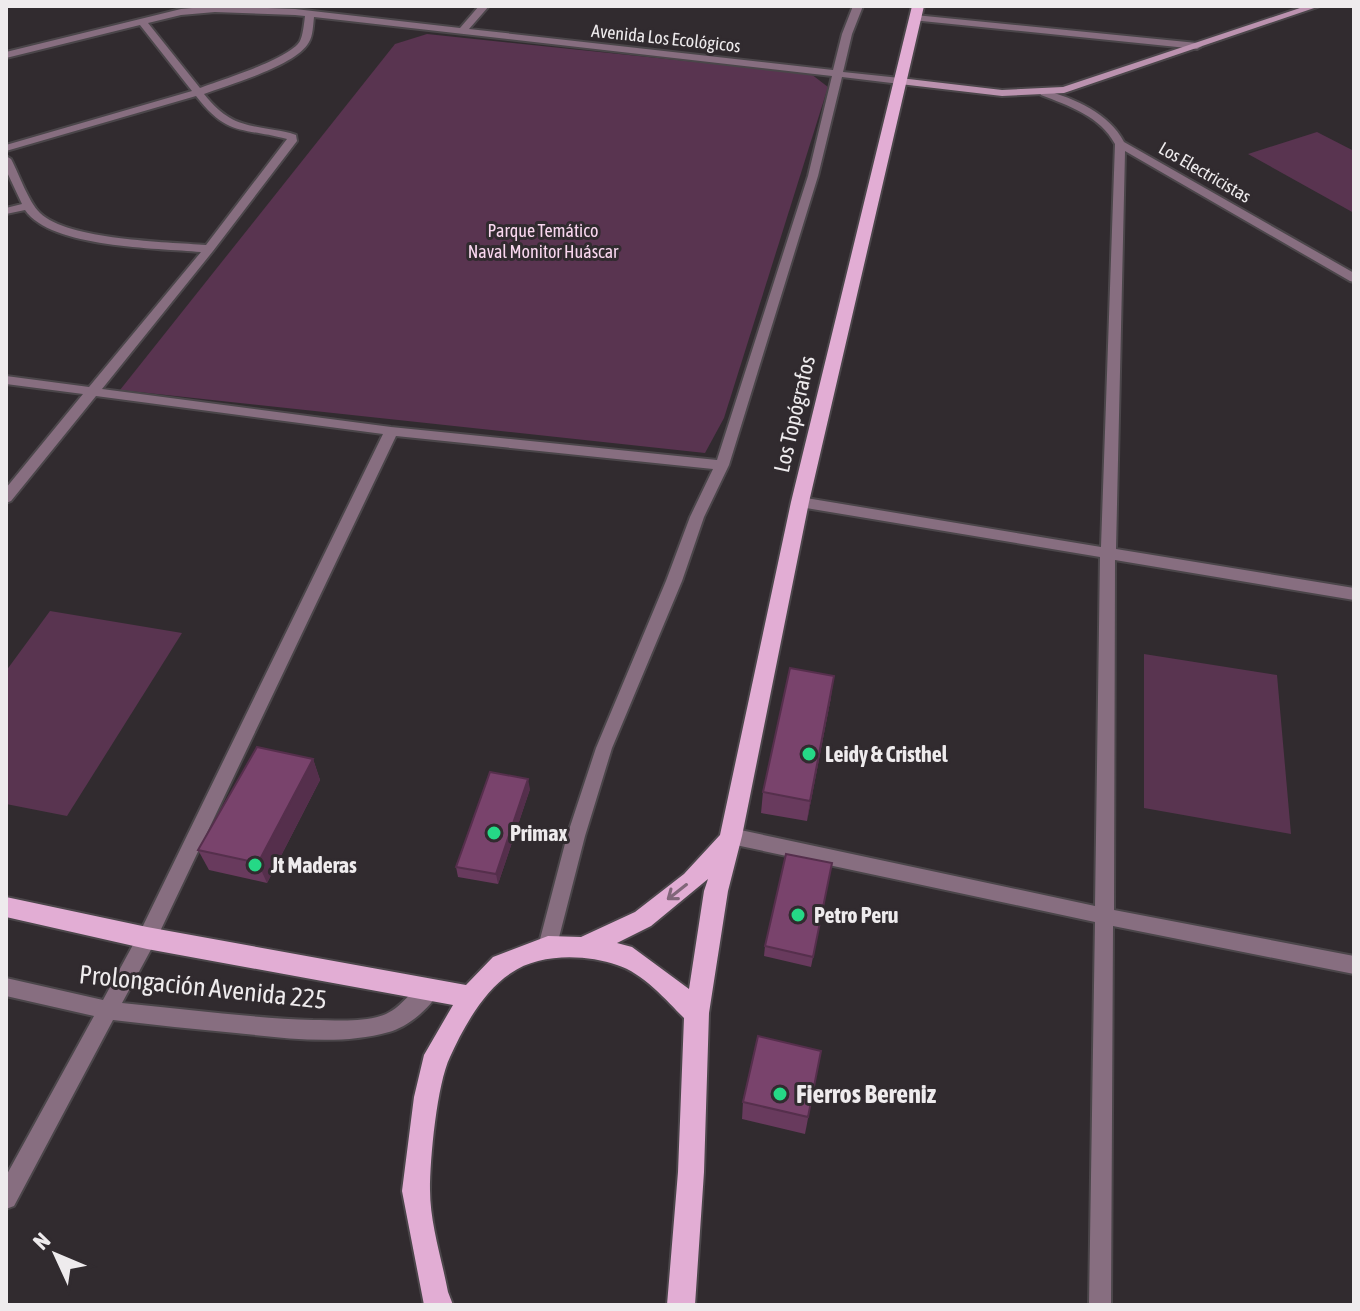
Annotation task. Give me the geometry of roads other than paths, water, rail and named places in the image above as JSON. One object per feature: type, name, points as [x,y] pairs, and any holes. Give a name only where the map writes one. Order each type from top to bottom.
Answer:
[{"type":"main road","name":"Avenida Los Ecológicos","points":[[900,81],[998,92],[1045,93],[1103,79],[1294,9],[1315,6]]},
{"type":"main road","name":"Los Topógrafos","points":[[681,1305],[691,1172],[697,1013],[716,891],[731,836],[800,502],[916,12]]},
{"type":"main road","name":"Los Topógrafos","points":[[583,948],[643,919],[692,881],[731,836]]},
{"type":"main road","name":"Prolongación Avenida 225","points":[[6,907],[147,938],[471,997]]},
{"type":"main road","points":[[434,1302],[416,1191],[427,1097],[437,1055],[471,997],[502,965],[548,947],[583,948],[624,955],[664,982],[697,1013]]},
{"type":"street","points":[[462,31],[484,6]]},
{"type":"street","points":[[548,947],[576,836],[604,748],[674,581],[697,517],[722,465],[813,176],[847,34],[858,6]]},
{"type":"street","name":"Avenida Los Ecológicos","points":[[6,55],[181,12],[213,8],[298,9],[310,14],[900,81]]},
{"type":"street","points":[[916,12],[1197,46]]},
{"type":"street","points":[[6,148],[197,93],[279,61],[305,41],[310,14]]},
{"type":"street","points":[[6,498],[209,249],[292,141],[292,137],[286,135],[232,125],[215,114],[142,21]]},
{"type":"street","name":"Los Electricistas","points":[[1045,93],[1087,112],[1117,135],[1120,144],[1354,278]]},
{"type":"street","points":[[1100,1305],[1108,552],[1120,144]]},
{"type":"street","points":[[6,159],[35,216],[76,235],[209,249]]},
{"type":"street","points":[[6,211],[30,205]]},
{"type":"street","points":[[6,380],[391,431],[722,465]]},
{"type":"street","points":[[6,1198],[147,938],[391,431]]},
{"type":"street","points":[[800,502],[1354,594]]},
{"type":"street","points":[[731,836],[1103,916],[1354,965]]},
{"type":"street","name":"Prolongación Avenida 225","points":[[6,987],[110,1011],[279,1028],[348,1030],[389,1023],[412,1008],[430,989]]},
{"type":"place","name":"Leidy & Cristhel","points":[[809,754]]},
{"type":"place","name":"Primax","points":[[494,833]]},
{"type":"place","name":"Jt Maderas","points":[[255,865]]},
{"type":"place","name":"Petro Peru","points":[[798,915]]},
{"type":"place","name":"Fierros Bereniz","points":[[780,1094]]},
{"type":"park label","name":"Parque Temático Naval Monitor Huáscar","points":[[543,240]]}]
